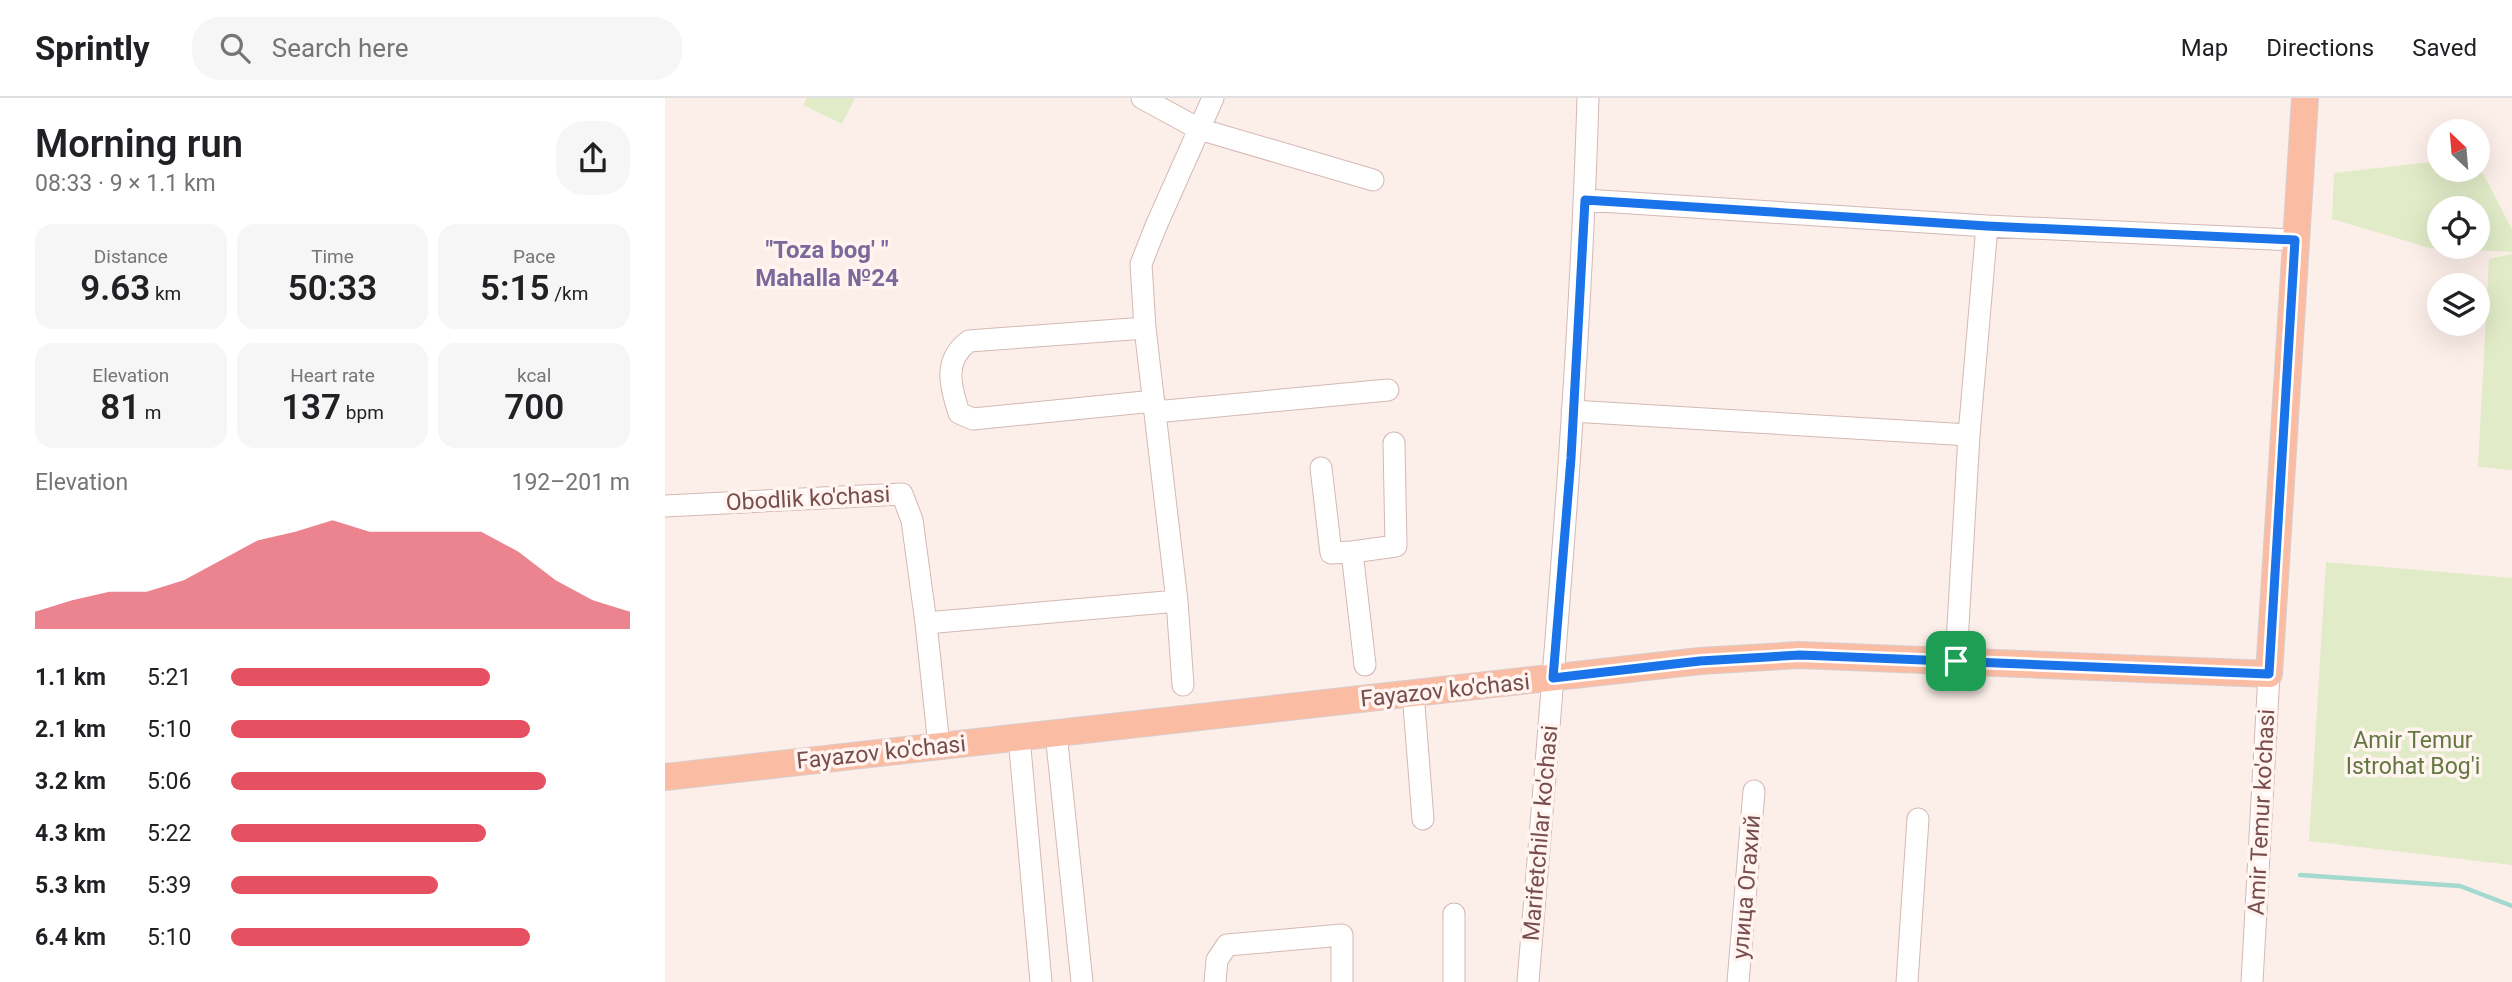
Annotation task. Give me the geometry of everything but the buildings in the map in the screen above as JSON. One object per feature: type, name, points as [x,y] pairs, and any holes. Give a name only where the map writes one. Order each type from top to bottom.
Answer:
[{"type":"main road","name":"Amir Temur ko'chasi","points":[[2269,674],[2305,98]]},
{"type":"main road","name":"Fayazov ko'chasi","points":[[665,777],[1700,661],[1800,655],[2269,674]]},
{"type":"street","points":[[1142,98],[1199,129],[1373,180]]},
{"type":"street","points":[[1183,685],[1177,601],[1145,328],[1141,264],[1213,98]]},
{"type":"street","name":"Marifetchilar ko'chasi","points":[[1528,982],[1572,411],[1585,200],[1588,98]]},
{"type":"street","points":[[1585,200],[1987,226],[2295,240]]},
{"type":"street","points":[[1956,661],[1969,435],[1987,226]]},
{"type":"street","points":[[1145,328],[969,341],[957,350],[951,360],[953,394],[960,413],[973,419],[1388,390]]},
{"type":"street","points":[[1572,411],[1969,435]]},
{"type":"street","points":[[1321,468],[1331,553],[1396,546],[1394,443]]},
{"type":"street","name":"Obodlik ko'chasi","points":[[665,506],[902,494],[912,520],[939,746]]},
{"type":"street","points":[[1352,552],[1365,665]]},
{"type":"street","points":[[926,623],[1177,601]]},
{"type":"street","name":"Amir Temur ko'chasi","points":[[2252,982],[2269,674]]},
{"type":"street","points":[[1413,693],[1423,819]]},
{"type":"street","points":[[1056,733],[1082,982]]},
{"type":"street","points":[[1019,737],[1041,982]]},
{"type":"street","name":"улица Огахий","points":[[1738,982],[1754,792]]},
{"type":"street","points":[[1907,982],[1918,819]]},
{"type":"street","points":[[1454,914],[1454,982]]},
{"type":"street","points":[[1215,982],[1217,960],[1227,946],[1342,935],[1342,982]]},
{"type":"green space","points":[[807,98],[855,98],[842,124],[803,105]]},
{"type":"green space","points":[[2427,162],[2427,182],[2487,182],[2512,229],[2512,252],[2490,251],[2490,196],[2427,196],[2427,247],[2332,219],[2334,173]]},
{"type":"green space","points":[[2512,254],[2512,470],[2478,467],[2485,336],[2490,336],[2490,259]]},
{"type":"green space","name":"Amir Temur Istrohat Bog'i","points":[[2326,562],[2512,578],[2512,865],[2309,841]]},
{"type":"waterway","points":[[2300,875],[2460,886],[2512,906]]},
{"type":"district","name":"\"Toza bog' \" Mahalla №24","points":[[827,264]]},
{"type":"route","points":[[1585,200],[1987,226],[2295,240],[2269,674],[1956,661],[1800,655],[1700,661],[1553,678],[1571,458],[1585,200]]}]
